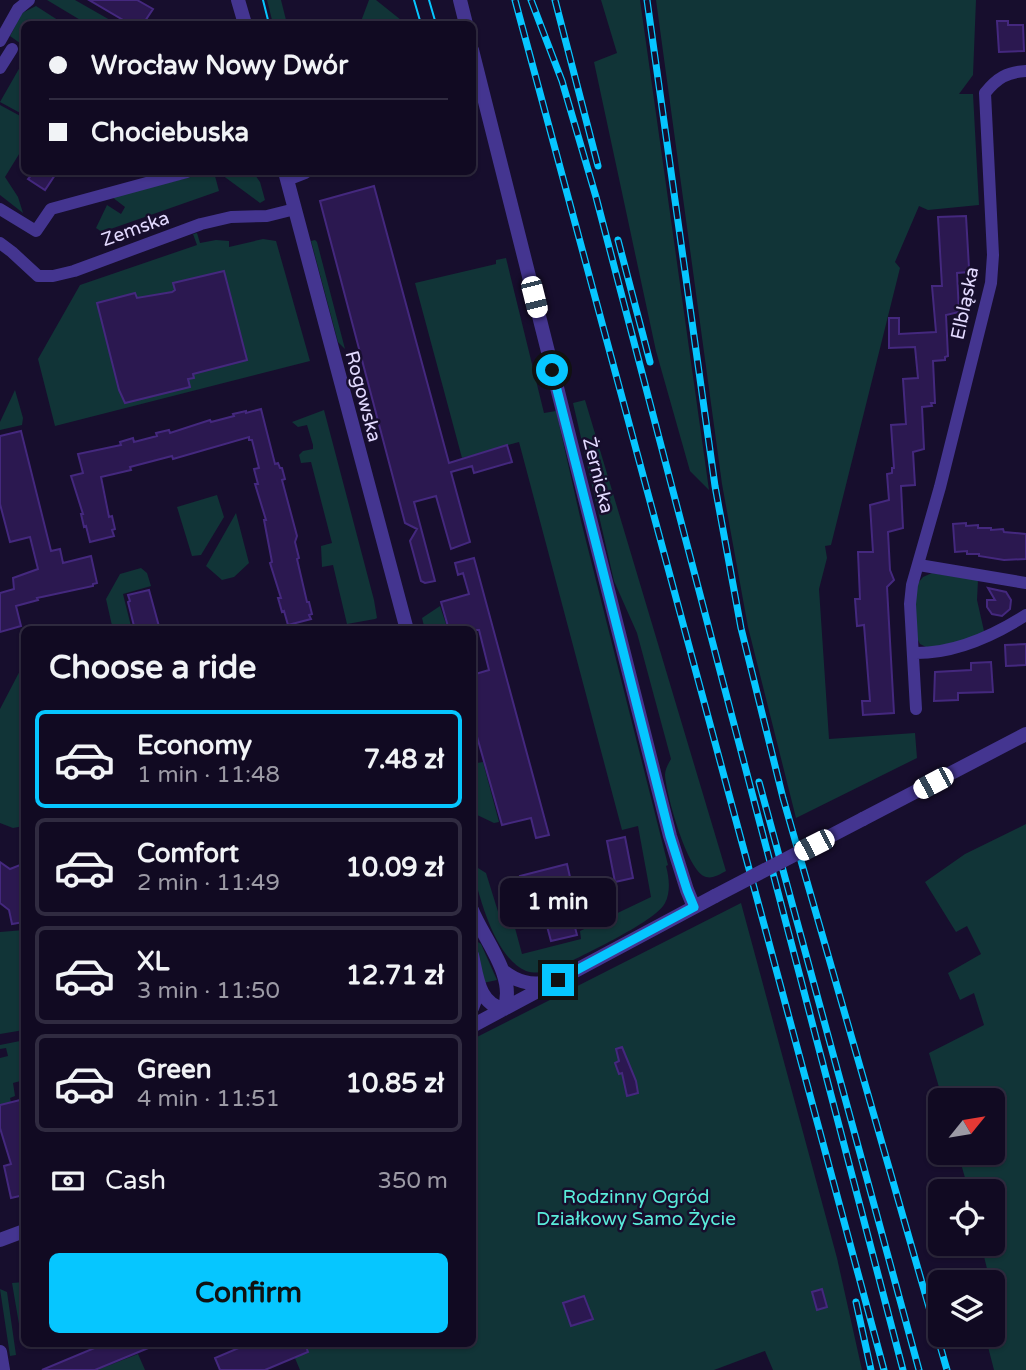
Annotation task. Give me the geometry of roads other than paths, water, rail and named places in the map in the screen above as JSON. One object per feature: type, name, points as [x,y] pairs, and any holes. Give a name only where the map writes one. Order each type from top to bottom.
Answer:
[{"type":"street","points":[[0,41],[18,9],[29,0]]},
{"type":"street","points":[[238,0],[244,21]]},
{"type":"street","points":[[460,0],[465,21]]},
{"type":"street","points":[[0,68],[12,49]]},
{"type":"street","name":"Elbląska","points":[[916,709],[910,604],[912,584],[991,283],[993,255],[985,93],[995,81],[1010,72],[1026,71]]},
{"type":"street","name":"Żernicka","points":[[476,84],[479,109],[667,823],[694,907]]},
{"type":"street","points":[[0,209],[36,231],[51,209],[176,175]]},
{"type":"street","name":"Rogowska","points":[[286,175],[406,626]]},
{"type":"street","name":"Zemska","points":[[0,243],[38,276],[53,276],[75,271],[201,224],[231,217],[267,216],[295,209]]},
{"type":"street","points":[[919,565],[1026,583]]},
{"type":"street","points":[[913,653],[955,648],[984,637],[1026,615]]},
{"type":"street","points":[[476,1024],[1026,734]]},
{"type":"street","points":[[476,918],[503,971],[507,996],[503,1009]]},
{"type":"street","points":[[503,971],[514,979],[531,983],[558,980]]},
{"type":"street","points":[[476,975],[479,990],[491,1003],[503,1009]]},
{"type":"street","points":[[476,998],[479,990]]},
{"type":"street","points":[[0,1240],[21,1232]]},
{"type":"street","points":[[0,1352],[3,1370]]},
{"type":"tram line","points":[[263,0],[268,21]]},
{"type":"tram line","points":[[414,0],[420,21]]},
{"type":"tram line","points":[[429,0],[435,21]]},
{"type":"railway","points":[[515,0],[884,1370]]},
{"type":"railway","points":[[531,0],[562,81],[596,197],[903,1370]]},
{"type":"railway","points":[[555,0],[598,166]]},
{"type":"railway","points":[[647,0],[715,486],[741,628],[783,798],[947,1370]]},
{"type":"railway","points":[[618,240],[650,362]]},
{"type":"railway","points":[[759,782],[919,1370]]},
{"type":"railway","points":[[856,1302],[871,1370]]},
{"type":"park label","name":"Rodzinny Ogród Działkowy Samo Życie","points":[[636,1207]]}]
